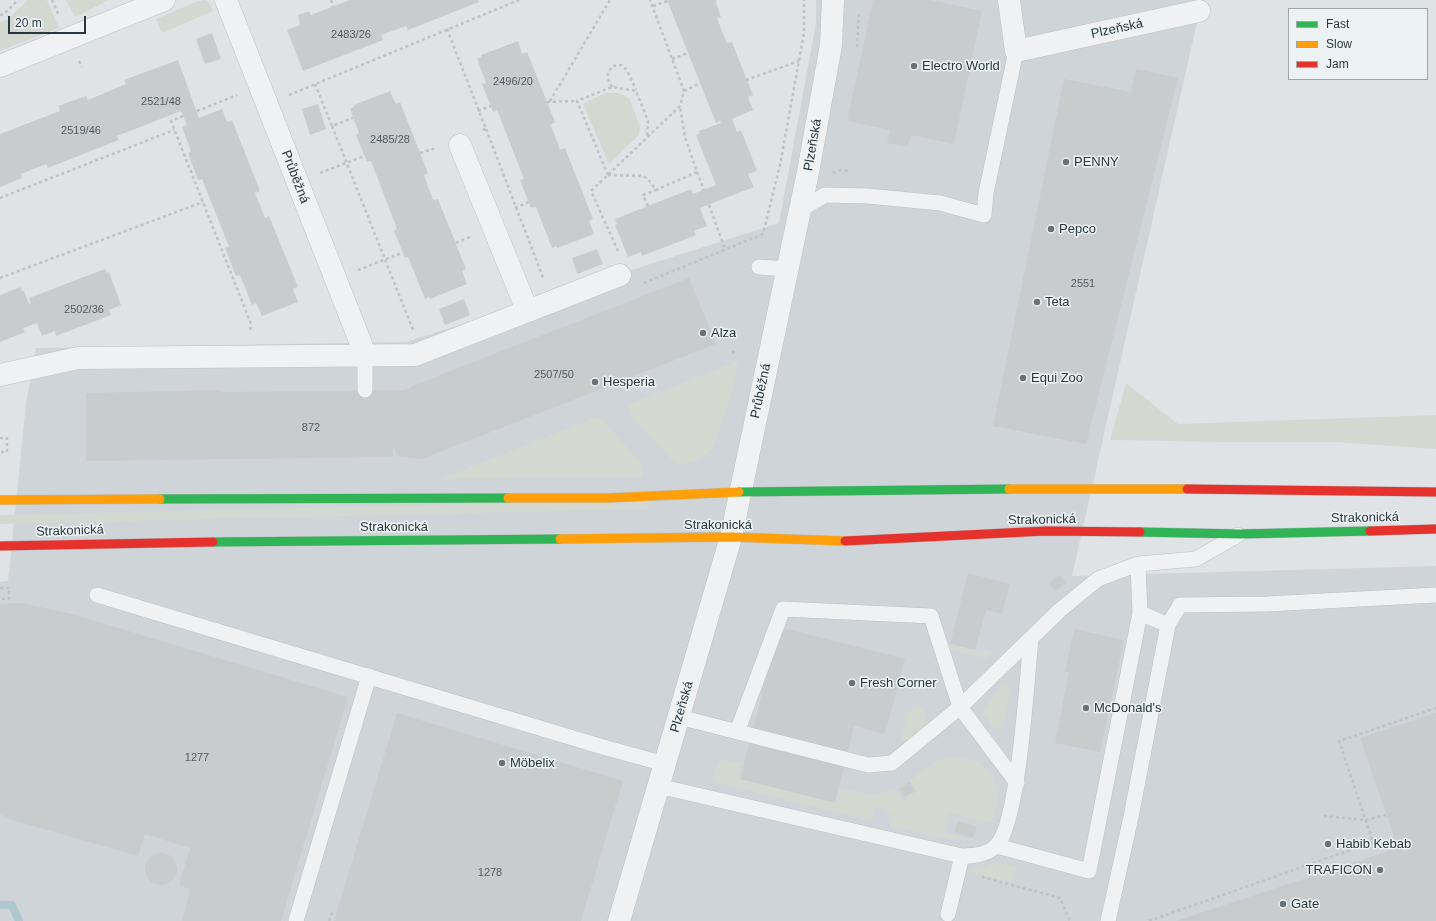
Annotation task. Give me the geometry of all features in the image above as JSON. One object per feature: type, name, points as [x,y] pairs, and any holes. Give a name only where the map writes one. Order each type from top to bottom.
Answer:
[{"type":"main road","name":"Strakonická","points":[[0,500],[608,498],[863,490],[1366,489],[1436,492]]},
{"type":"main road","name":"Strakonická","points":[[0,546],[104,543],[731,537],[855,541],[1046,532],[1240,534],[1436,529]]},
{"type":"street","points":[[0,66],[164,0]]},
{"type":"street","name":"Průběžná","points":[[226,0],[365,354]]},
{"type":"street","name":"Plzeňská","points":[[786,279],[831,45],[832,0]]},
{"type":"street","points":[[1009,0],[1016,51]]},
{"type":"street","name":"Plzeňská","points":[[1016,51],[1199,11]]},
{"type":"street","points":[[449,146],[527,310]]},
{"type":"street","points":[[0,375],[78,358],[365,354],[416,355],[527,310],[620,275]]},
{"type":"street","name":"Průběžná","points":[[740,493],[786,279]]},
{"type":"street","name":"Plzeňská","points":[[619,921],[731,537],[740,493]]},
{"type":"lane","points":[[800,210],[825,196],[868,196],[940,203],[984,215],[986,193],[1016,51]]},
{"type":"lane","points":[[759,267],[786,279]]},
{"type":"lane","points":[[365,354],[365,390]]},
{"type":"lane","points":[[679,717],[868,765],[892,763],[960,706],[1060,610],[1098,579],[1138,564],[1196,559],[1240,534]]},
{"type":"lane","points":[[997,846],[1089,871],[1140,613],[1138,564]]},
{"type":"lane","points":[[97,595],[603,747],[665,764]]},
{"type":"lane","points":[[1108,921],[1131,816],[1168,625],[1180,605],[1266,604],[1436,595]]},
{"type":"lane","points":[[737,732],[784,610],[931,616],[960,706],[1017,783]]},
{"type":"lane","points":[[1140,613],[1168,625]]},
{"type":"lane","points":[[658,786],[960,863],[997,846],[1008,825],[1017,783],[1031,639]]},
{"type":"lane","points":[[296,921],[369,676]]},
{"type":"lane","points":[[948,914],[960,863]]},
{"type":"path","points":[[0,14],[4,14],[18,0]]},
{"type":"path","points":[[330,0],[333,7]]},
{"type":"path","points":[[197,111],[315,84],[520,0]]},
{"type":"path","points":[[550,101],[610,0]]},
{"type":"path","points":[[650,0],[684,91],[680,106],[685,137],[704,190]]},
{"type":"path","points":[[620,275],[627,290],[763,234],[780,164],[804,33],[804,0]]},
{"type":"path","points":[[653,6],[668,1]]},
{"type":"path","points":[[447,29],[552,301]]},
{"type":"path","points":[[672,59],[688,53]]},
{"type":"path","points":[[746,80],[799,60]]},
{"type":"path","points":[[612,87],[608,79],[608,72],[613,66],[621,64],[628,70],[648,121],[647,138]]},
{"type":"path","points":[[684,91],[700,83]]},
{"type":"path","points":[[315,84],[422,353]]},
{"type":"path","points":[[547,102],[577,101],[612,87],[636,91]]},
{"type":"path","points":[[577,101],[608,175]]},
{"type":"path","points":[[478,111],[491,106]]},
{"type":"path","points":[[619,253],[591,191],[680,106]]},
{"type":"path","points":[[183,116],[171,121],[251,324],[248,356]]},
{"type":"path","points":[[332,126],[353,118]]},
{"type":"path","points":[[479,132],[486,129]]},
{"type":"path","points":[[0,198],[174,130]]},
{"type":"path","points":[[420,153],[449,146]]},
{"type":"path","points":[[297,182],[364,156]]},
{"type":"path","points":[[648,206],[644,195],[697,172]]},
{"type":"path","points":[[608,175],[643,176],[648,179],[656,190]]},
{"type":"path","points":[[0,278],[202,202]]},
{"type":"path","points":[[709,204],[725,249]]},
{"type":"path","points":[[335,279],[402,253]]},
{"type":"path","points":[[733,351],[735,357]]},
{"type":"path","points":[[0,438],[7,438],[7,452],[0,452]]},
{"type":"path","points":[[0,588],[9,588],[9,599],[2,599]]},
{"type":"path","points":[[1149,921],[1373,842],[1338,741],[1436,708]]},
{"type":"path","points":[[1324,816],[1365,820],[1386,815]]},
{"type":"path","points":[[960,863],[1060,898],[1070,921]]},
{"type":"path","points":[[329,921],[333,910]]},
{"type":"shaded area","points":[[28,0],[47,0],[59,28],[0,51],[0,22],[8,19]]},
{"type":"shaded area","points":[[66,0],[109,0],[75,17]]},
{"type":"shaded area","points":[[206,0],[211,5],[213,11],[162,33],[156,19],[198,1]]},
{"type":"shaded area","points":[[816,0],[1202,0],[1072,576],[1436,566],[1436,921],[0,921],[0,582],[8,581],[26,404],[36,348],[406,342],[779,223],[816,23]]},
{"type":"shaded area","points":[[605,93],[619,93],[629,98],[640,126],[639,135],[609,164],[583,104]]},
{"type":"shaded area","points":[[738,361],[732,392],[714,445],[703,458],[693,462],[676,464],[629,414],[627,405]]},
{"type":"shaded area","points":[[1126,383],[1178,424],[1436,415],[1436,449],[1335,442],[1110,440]]},
{"type":"shaded area","points":[[599,416],[643,465],[643,477],[440,479]]},
{"type":"shaded area","points":[[650,500],[648,509],[0,524],[0,515]]},
{"type":"shaded area","points":[[947,643],[983,653],[984,649],[990,651],[988,657],[985,658],[949,649]]},
{"type":"shaded area","points":[[1002,684],[1008,684],[1010,687],[1004,725],[1000,729],[995,729],[983,714],[984,709]]},
{"type":"shaded area","points":[[919,704],[925,709],[926,712],[926,719],[923,729],[905,742],[902,741],[908,714],[914,705]]},
{"type":"shaded area","points":[[950,757],[966,758],[977,761],[985,767],[991,775],[997,793],[997,804],[991,824],[950,812],[944,832],[969,839],[965,841],[933,837],[890,826],[893,815],[887,814],[888,810],[875,807],[871,821],[718,783],[712,778],[718,762],[722,759],[740,763],[738,776],[834,801],[837,788],[873,795],[895,789],[903,800],[917,791],[909,781],[935,762]]},
{"type":"shaded area","points":[[995,862],[1017,867],[1014,883],[965,871],[986,866]]},
{"type":"building","points":[[350,0],[478,0],[479,2],[408,30],[406,26],[381,35],[383,40],[303,71],[287,30],[300,25],[298,15],[309,11],[311,15]]},
{"type":"building","points":[[667,0],[715,0],[721,17],[717,18],[722,31],[727,43],[732,42],[753,95],[748,97],[753,110],[732,119],[737,132],[741,130],[757,171],[748,174],[754,187],[700,208],[707,226],[694,231],[696,235],[642,256],[641,252],[628,257],[615,225],[617,224],[615,219],[691,189],[693,194],[716,185],[696,135],[700,133],[699,131],[721,123],[720,121],[716,123]]},
{"type":"building","name":"Electro World","points":[[873,0],[930,0],[982,11],[954,144],[911,135],[908,147],[887,143],[890,130],[847,121]]},
{"type":"building","points":[[212,33],[221,59],[205,64],[196,39]]},
{"type":"building","points":[[518,41],[522,54],[527,52],[555,122],[551,125],[560,150],[565,148],[593,219],[589,221],[594,234],[557,248],[557,246],[552,248],[536,207],[531,208],[520,180],[524,179],[497,110],[493,112],[482,84],[486,83],[477,59],[481,57],[481,55]]},
{"type":"building","points":[[178,60],[199,118],[222,109],[227,122],[232,120],[260,191],[255,193],[265,218],[269,216],[298,287],[293,289],[298,302],[262,316],[256,303],[252,305],[240,275],[236,276],[225,248],[229,247],[202,179],[198,180],[188,153],[191,151],[182,127],[187,125],[181,111],[117,136],[119,140],[48,168],[46,164],[21,174],[22,178],[0,187],[0,134],[60,111],[58,106],[86,96],[88,100],[126,84],[124,80]]},
{"type":"building","points":[[1136,69],[1178,78],[1086,444],[993,426],[1064,79],[1131,92]]},
{"type":"building","points":[[390,91],[396,104],[400,102],[428,173],[424,175],[433,200],[438,199],[466,269],[462,271],[467,284],[430,299],[429,297],[425,299],[408,257],[405,258],[394,231],[397,229],[371,161],[367,162],[356,135],[359,133],[350,109],[354,107],[354,105]]},
{"type":"building","points":[[318,104],[326,129],[310,135],[302,109]]},
{"type":"building","points":[[597,249],[603,264],[577,274],[572,258]]},
{"type":"building","points":[[105,269],[107,273],[109,272],[121,305],[109,310],[111,315],[56,336],[55,331],[42,336],[37,323],[23,328],[25,332],[0,342],[0,295],[20,287],[22,291],[24,291],[29,304],[31,303],[29,298]]},
{"type":"building","points":[[689,278],[716,344],[422,459],[400,457],[393,445],[393,457],[86,461],[86,393],[215,390],[221,392],[406,390],[405,389],[410,389],[412,386]]},
{"type":"building","points":[[464,299],[470,315],[445,325],[439,309]]},
{"type":"building","points":[[968,573],[1010,584],[1002,614],[986,610],[975,650],[950,644]]},
{"type":"building","points":[[1060,575],[1066,583],[1055,591],[1049,583]]},
{"type":"building","points":[[22,603],[72,614],[348,697],[281,921],[182,921],[190,889],[179,885],[190,848],[145,834],[138,856],[5,818],[0,814],[0,604]]},
{"type":"building","points":[[779,627],[905,659],[885,734],[854,726],[835,803],[740,779]]},
{"type":"building","name":"McDonald's","points":[[1074,629],[1124,640],[1100,752],[1055,743],[1069,672],[1065,672]]},
{"type":"building","points":[[397,713],[623,781],[581,921],[334,921]]},
{"type":"building","points":[[1436,713],[1436,921],[1176,921],[1398,848],[1360,738]]},
{"type":"building","points":[[910,782],[915,791],[905,797],[899,789]]},
{"type":"building","points":[[958,821],[977,826],[973,838],[954,832]]},
{"type":"building","points":[[161,853],[172,858],[177,869],[172,880],[161,885],[150,880],[145,869],[150,858]]},
{"type":"waterway","points":[[0,905],[12,905],[19,921]]},
{"type":"traffic: fast","points":[[739,492],[1009,489]]},
{"type":"traffic: fast","points":[[160,499],[508,498]]},
{"type":"traffic: fast","points":[[1140,532],[1240,534],[1370,531]]},
{"type":"traffic: fast","points":[[213,542],[560,539]]},
{"type":"traffic: slow","points":[[1009,489],[1187,489]]},
{"type":"traffic: slow","points":[[508,498],[608,498],[739,492]]},
{"type":"traffic: slow","points":[[0,500],[160,499]]},
{"type":"traffic: slow","points":[[560,539],[731,537],[845,541]]},
{"type":"traffic: jam","points":[[1187,489],[1436,492]]},
{"type":"traffic: jam","points":[[1370,531],[1436,529]]},
{"type":"traffic: jam","points":[[845,541],[1046,531],[1140,532]]},
{"type":"traffic: jam","points":[[0,546],[213,542]]},
{"type":"place","name":"Electro World","points":[[914,66]]},
{"type":"place","name":"PENNY","points":[[1066,162]]},
{"type":"place","name":"Pepco","points":[[1051,229]]},
{"type":"place","name":"Teta","points":[[1037,302]]},
{"type":"place","name":"Alza","points":[[703,333]]},
{"type":"place","name":"Equi Zoo","points":[[1023,378]]},
{"type":"place","name":"Hesperia","points":[[595,382]]},
{"type":"place","name":"Fresh Corner","points":[[852,683]]},
{"type":"place","name":"McDonald's","points":[[1086,708]]},
{"type":"place","name":"Möbelix","points":[[502,763]]},
{"type":"place","name":"Habib Kebab","points":[[1328,844]]},
{"type":"place","name":"TRAFICON","points":[[1380,870]]},
{"type":"place","name":"Gate","points":[[1283,904]]}]
